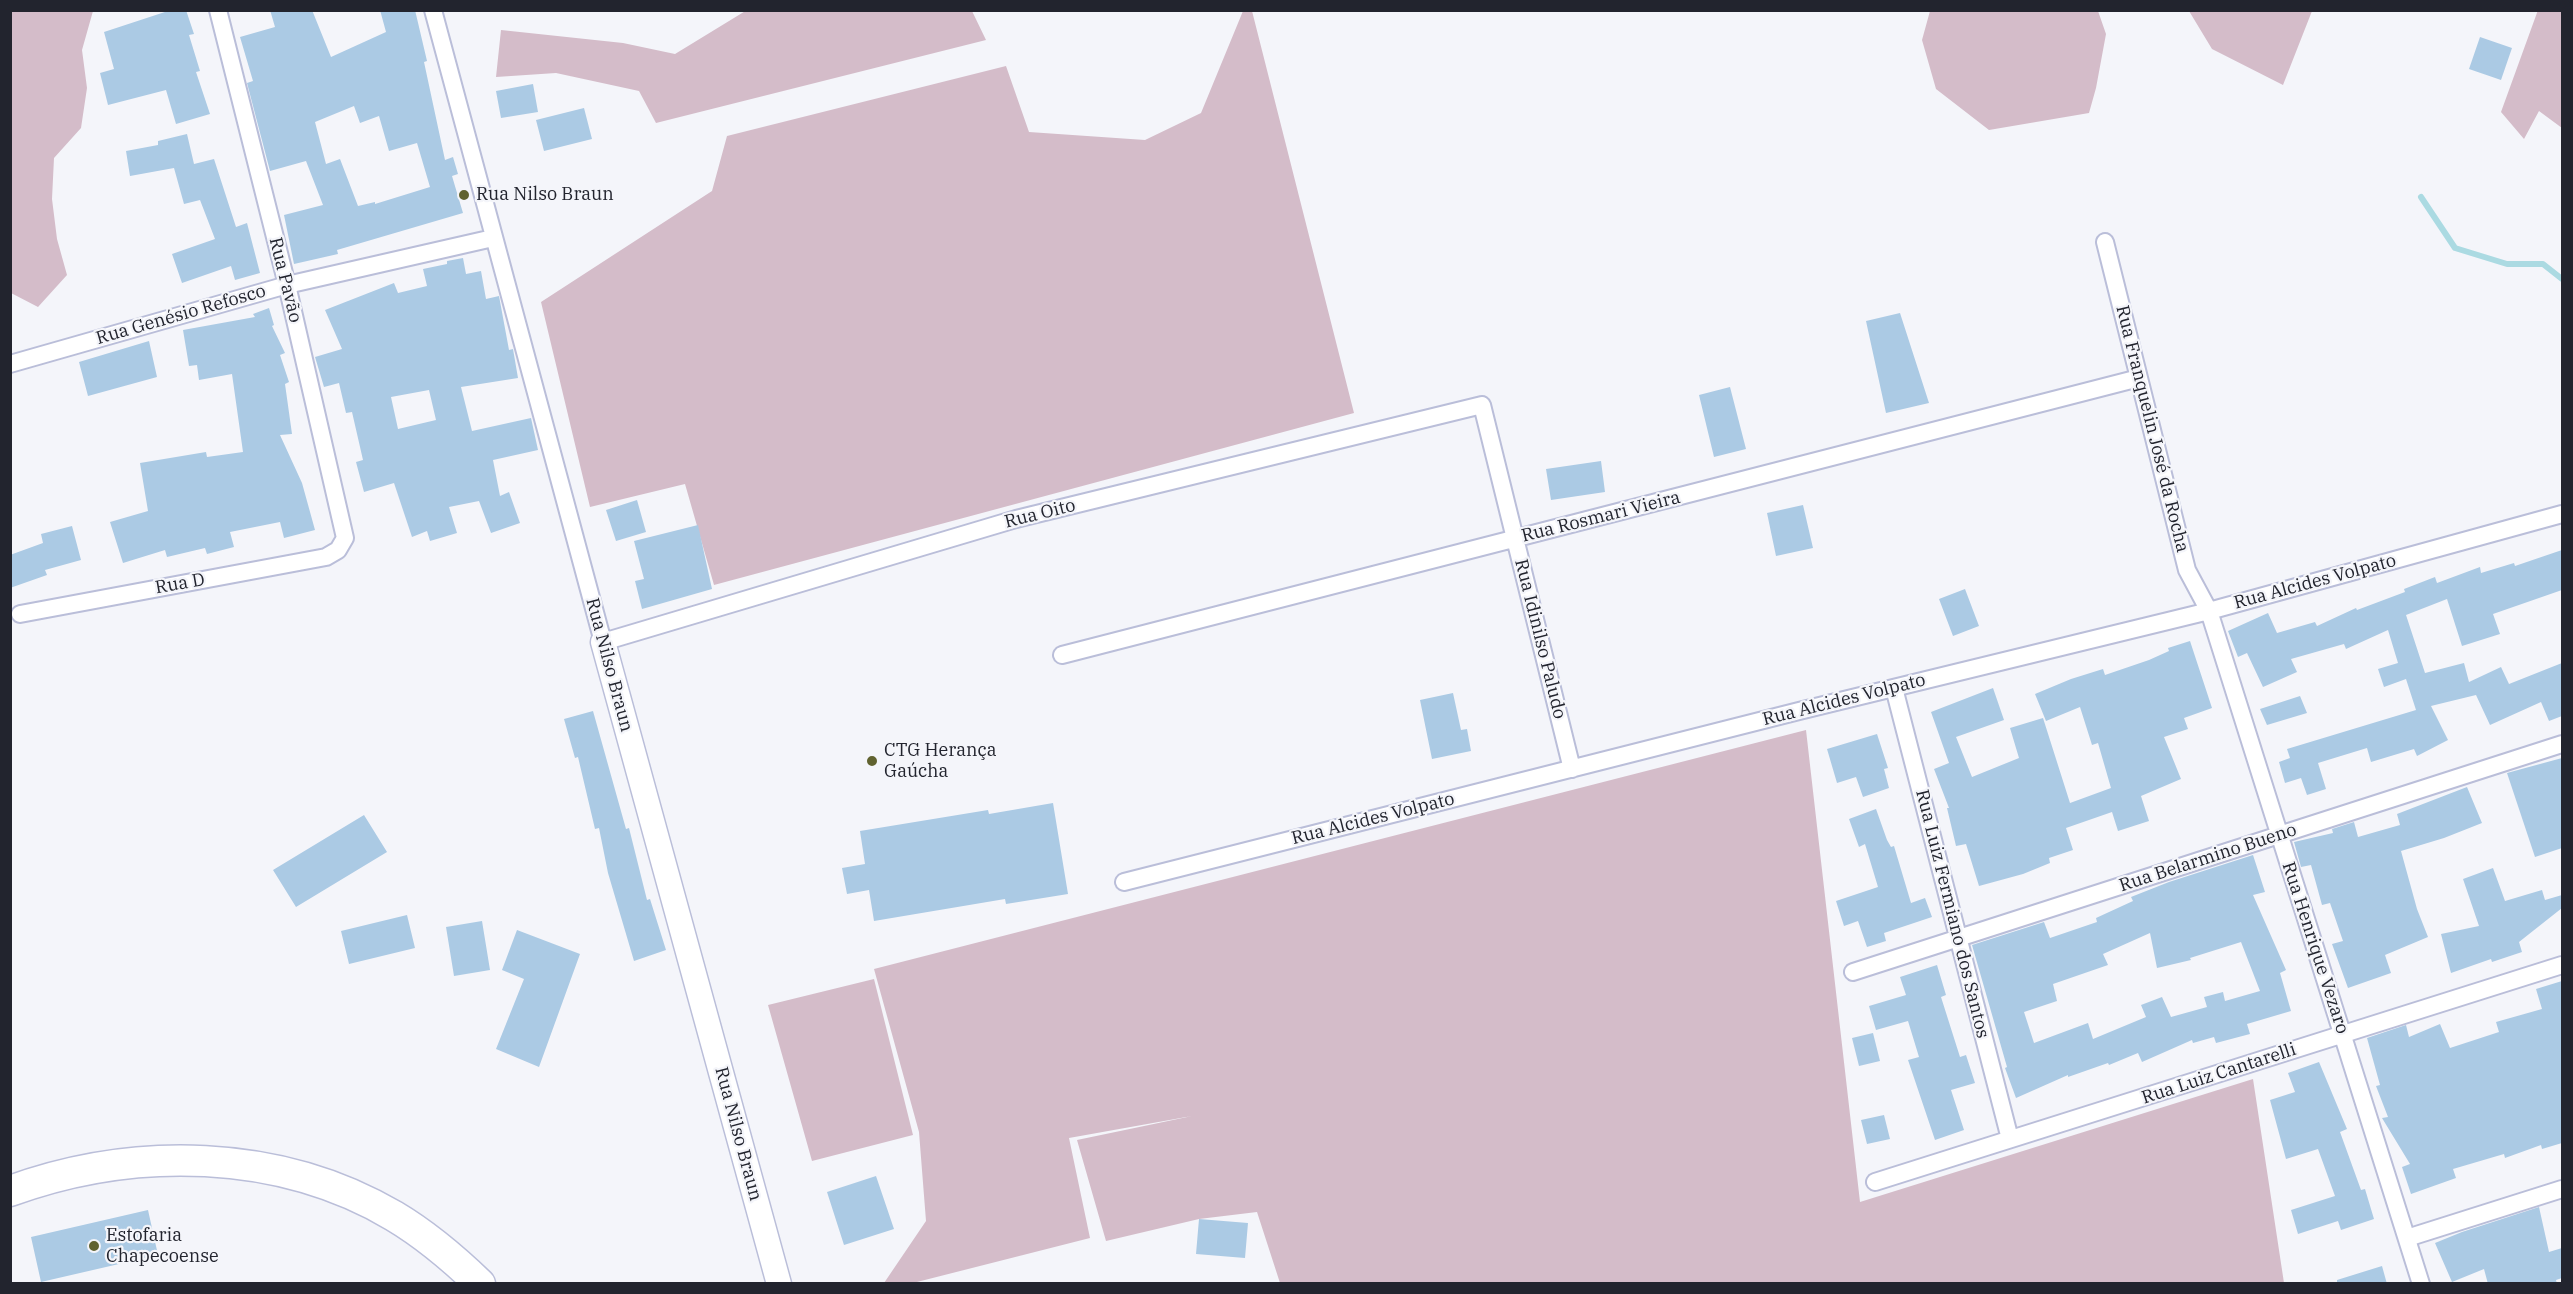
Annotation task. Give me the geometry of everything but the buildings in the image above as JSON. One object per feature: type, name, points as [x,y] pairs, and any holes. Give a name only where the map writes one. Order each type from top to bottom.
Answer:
[{"type":"highway","points":[[10,1191],[94,1168],[151,1162],[204,1160],[283,1171],[339,1189],[393,1215],[445,1251],[480,1284]]},
{"type":"street","name":"Rua Pavão","points":[[218,10],[286,285],[345,538],[338,550]]},
{"type":"street","name":"Rua Nilso Braun","points":[[433,10],[493,238],[779,1284]]},
{"type":"street","name":"Rua Genésio Refosco","points":[[10,364],[286,285],[493,238]]},
{"type":"street","name":"Rua Franquelin José da Rocha","points":[[2105,242],[2187,570],[2209,611]]},
{"type":"street","name":"Rua Rosmari Vieira","points":[[1062,655],[2139,378]]},
{"type":"street","name":"Rua Oito","points":[[603,642],[1016,519],[1482,405]]},
{"type":"street","name":"Rua Idinilso Paludo","points":[[1482,405],[1572,769]]},
{"type":"street","name":"Rua Alcides Volpato","points":[[1124,882],[2209,611],[2562,514]]},
{"type":"street","name":"Rua D","points":[[20,614],[326,557],[338,550]]},
{"type":"street","name":"Rua Henrique Vezaro","points":[[2209,611],[2421,1284]]},
{"type":"street","name":"Rua Luiz Fermiano dos Santos","points":[[1894,688],[2010,1139]]},
{"type":"street","name":"Rua Belarmino Bueno","points":[[1853,972],[2562,744]]},
{"type":"street","name":"Rua Luiz Cantarelli","points":[[1875,1182],[2562,965]]},
{"type":"street","points":[[2407,1238],[2562,1189]]},
{"type":"shaded area","points":[[747,10],[972,11],[986,40],[656,123],[639,91],[556,73],[496,77],[501,30],[623,43],[675,54]]},
{"type":"shaded area","points":[[2538,10],[2562,11],[2562,128],[2539,111],[2524,139],[2501,112]]},
{"type":"shaded area","points":[[10,11],[93,11],[82,50],[87,88],[81,128],[54,158],[52,199],[57,239],[67,275],[38,307],[11,293]]},
{"type":"shaded area","points":[[1243,11],[1252,11],[1354,413],[714,585],[685,484],[590,507],[541,302],[712,191],[727,136],[1006,66],[1029,132],[1145,140],[1201,113]]},
{"type":"shaded area","points":[[1930,11],[2098,11],[2106,34],[2089,113],[1989,130],[1936,89],[1922,40]]},
{"type":"shaded area","points":[[2189,11],[2312,11],[2283,85],[2212,49]]},
{"type":"shaded area","points":[[1806,730],[1860,1202],[2253,1079],[2284,1283],[1280,1283],[1257,1212],[1199,1219],[1106,1241],[1077,1140],[1192,1116],[1069,1138],[1090,1238],[913,1283],[884,1283],[926,1221],[919,1132],[874,969]]},
{"type":"shaded area","points":[[874,979],[913,1135],[812,1161],[768,1005]]},
{"type":"waterway","points":[[2421,197],[2455,248],[2507,264],[2543,264],[2562,279]]},
{"type":"place","name":"Rua Nilso Braun","points":[[464,195]]},
{"type":"place","name":"CTG Herança Gaúcha","points":[[872,761]]},
{"type":"place","name":"Estofaria Chapecoense","points":[[94,1246]]}]
